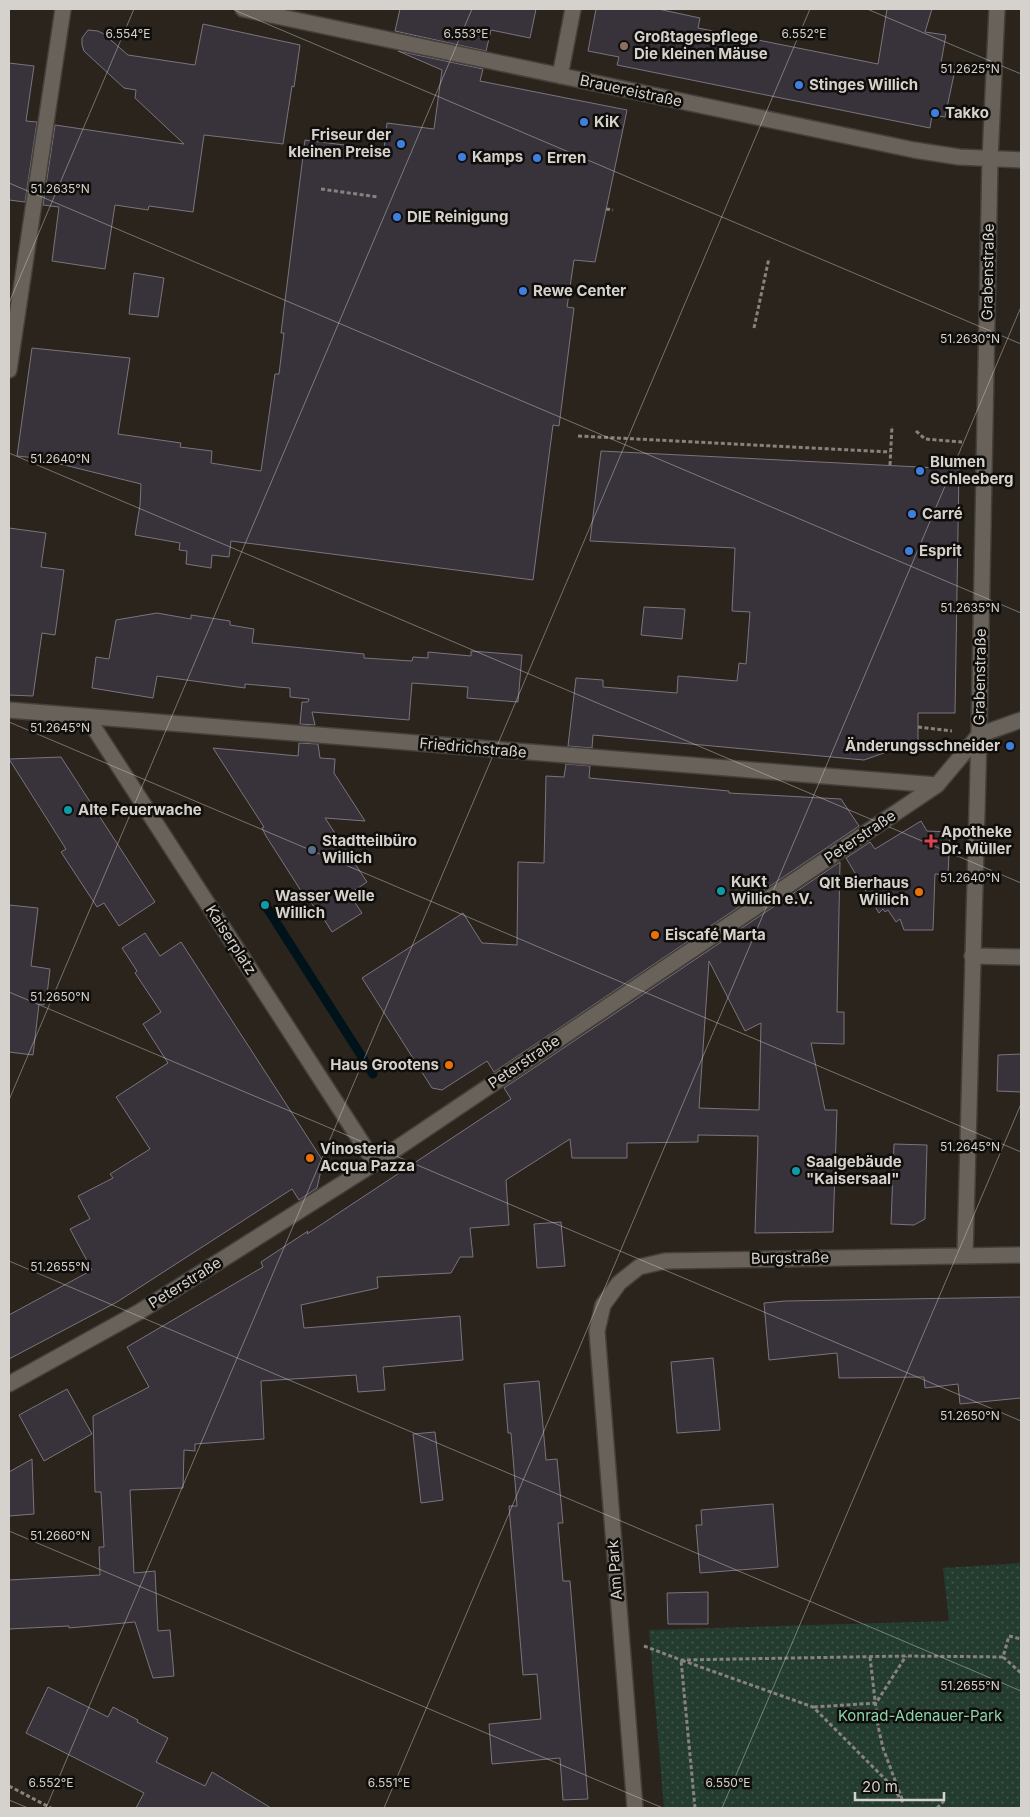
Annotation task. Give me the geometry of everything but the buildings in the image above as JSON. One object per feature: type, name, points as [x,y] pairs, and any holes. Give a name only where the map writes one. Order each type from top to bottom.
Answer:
[{"type":"street","points":[[9,370],[64,9]]},
{"type":"street","name":"Brauereistraße","points":[[243,9],[914,150],[959,157],[1021,160]]},
{"type":"street","points":[[560,76],[573,9]]},
{"type":"street","name":"Grabenstraße","points":[[965,1255],[986,444],[990,159],[997,9]]},
{"type":"street","name":"Friedrichstraße","points":[[9,710],[937,785]]},
{"type":"street","name":"Kaiserplatz","points":[[87,717],[375,1163]]},
{"type":"street","points":[[979,735],[1021,720]]},
{"type":"street","name":"Peterstraße","points":[[9,1384],[140,1312],[375,1163],[937,785],[979,735]]},
{"type":"street","points":[[972,956],[1021,957]]},
{"type":"street","name":"Burgstraße","points":[[597,1331],[603,1305],[619,1283],[639,1267],[665,1261],[1021,1255]]},
{"type":"street","name":"Am Park","points":[[597,1331],[635,1808]]},
{"type":"path","points":[[321,190],[378,197]]},
{"type":"path","points":[[606,209],[613,210]]},
{"type":"path","points":[[754,328],[769,258]]},
{"type":"path","points":[[890,465],[892,426]]},
{"type":"path","points":[[916,431],[925,439],[986,444]]},
{"type":"path","points":[[578,436],[890,452]]},
{"type":"path","points":[[918,727],[979,735]]},
{"type":"path","points":[[1003,1657],[1010,1636],[1021,1639]]},
{"type":"path","points":[[620,1637],[813,1707],[876,1703]]},
{"type":"path","points":[[681,1660],[906,1656],[1003,1657],[1021,1673]]},
{"type":"path","points":[[876,1703],[906,1656]]},
{"type":"path","points":[[870,1657],[878,1726],[883,1748],[905,1806]]},
{"type":"path","points":[[681,1660],[695,1808]]},
{"type":"path","points":[[813,1707],[892,1786],[905,1806]]},
{"type":"path","points":[[9,1786],[51,1808]]},
{"type":"path","points":[[937,1808],[944,1801]]},
{"type":"green space","name":"Konrad-Adenauer-Park","points":[[1021,1563],[1021,1808],[664,1808],[649,1630],[949,1621],[943,1568]]},
{"type":"waterway","points":[[267,908],[373,1074]]},
{"type":"place","name":"Großtagespflege Die kleinen Mäuse","points":[[624,46]]},
{"type":"place","name":"Stinges Willich","points":[[799,85]]},
{"type":"place","name":"Takko","points":[[935,113]]},
{"type":"place","name":"KiK","points":[[584,122]]},
{"type":"place","name":"Friseur der kleinen Preise","points":[[401,144]]},
{"type":"place","name":"Kamps","points":[[462,157]]},
{"type":"place","name":"Erren","points":[[537,158]]},
{"type":"place","name":"DIE Reinigung","points":[[397,217]]},
{"type":"place","name":"Rewe Center","points":[[523,291]]},
{"type":"place","name":"Blumen Schleeberg","points":[[920,471]]},
{"type":"place","name":"Carré","points":[[912,514]]},
{"type":"place","name":"Esprit","points":[[909,551]]},
{"type":"place","name":"Änderungsschneider","points":[[1010,746]]},
{"type":"place","name":"Alte Feuerwache","points":[[68,810]]},
{"type":"place","name":"Apotheke Dr. Müller","points":[[931,841]]},
{"type":"place","name":"Stadtteilbüro Willich","points":[[312,850]]},
{"type":"place","name":"KuKt Willich e.V.","points":[[721,891]]},
{"type":"place","name":"Qlt Bierhaus Willich","points":[[919,892]]},
{"type":"place","name":"Wasser Welle Willich","points":[[265,905]]},
{"type":"place","name":"Eiscafé Marta","points":[[655,935]]},
{"type":"place","name":"Haus Grootens","points":[[449,1065]]},
{"type":"place","name":"Vinosteria Acqua Pazza","points":[[310,1158]]},
{"type":"place","name":"Saalgebäude \"Kaisersaal\"","points":[[796,1171]]}]
